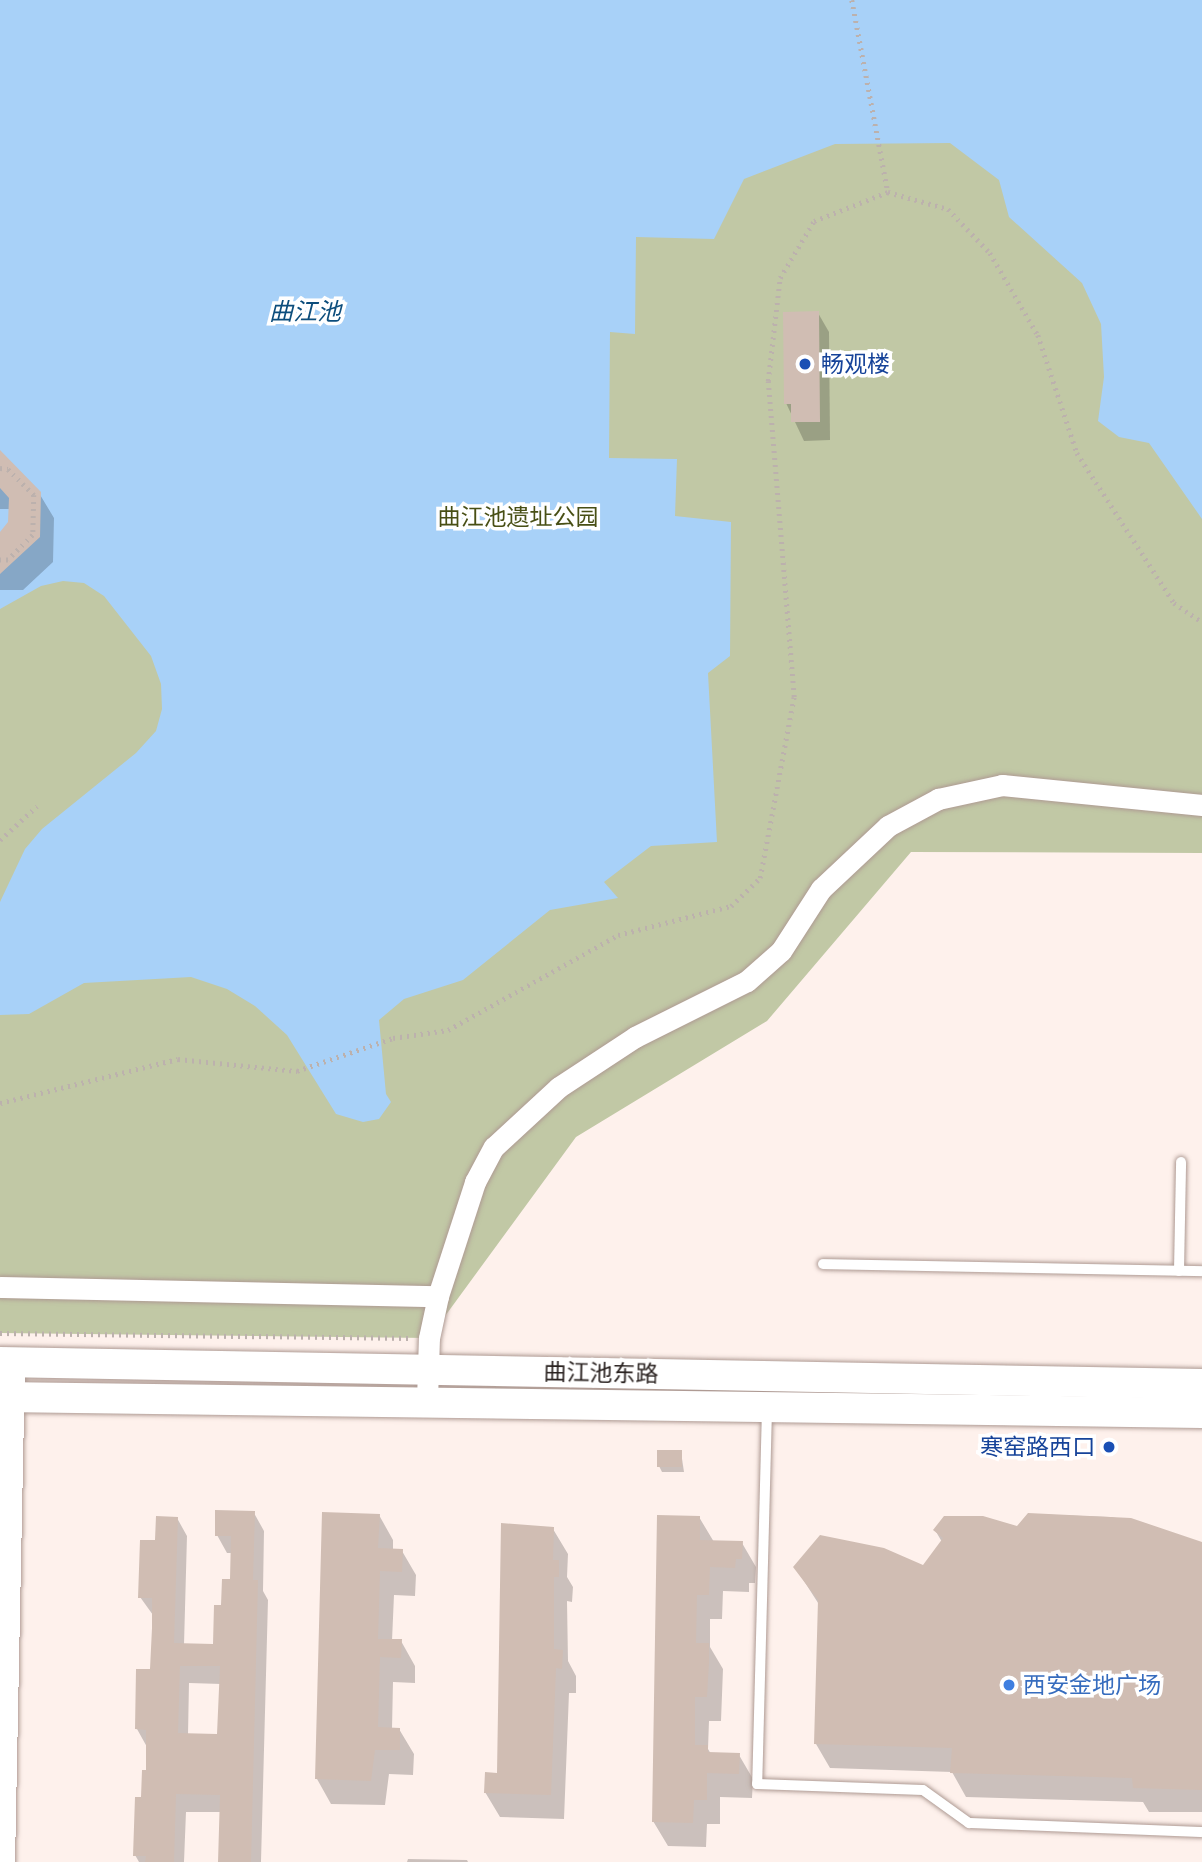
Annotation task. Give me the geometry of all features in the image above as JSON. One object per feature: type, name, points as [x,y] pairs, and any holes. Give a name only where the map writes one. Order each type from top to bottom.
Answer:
[{"type":"main road","name":"曲江池东路","points":[[6,1362],[1202,1384]]},
{"type":"main road","name":"曲江池东路","points":[[6,1397],[428,1400],[1202,1413]]},
{"type":"street","points":[[428,1400],[429,1338],[438,1296],[475,1182],[494,1147],[525,1114],[635,1037],[747,981],[781,951],[821,889],[888,826],[938,799],[1002,785],[1202,805]]},
{"type":"street","points":[[0,1287],[438,1296]]},
{"type":"street","points":[[2,1862],[6,1362]]},
{"type":"lane","points":[[1179,1271],[1181,1162]]},
{"type":"lane","points":[[823,1264],[1202,1271]]},
{"type":"lane","points":[[767,1406],[757,1784],[923,1790],[968,1823],[1202,1832]]},
{"type":"path","points":[[852,0],[888,192]]},
{"type":"path","points":[[0,1102],[178,1059],[297,1072],[393,1038],[448,1030],[618,935],[731,906],[760,878],[794,697],[768,381],[780,278],[814,221],[888,192],[948,209],[990,253],[1038,335],[1077,453],[1174,603],[1202,622]]},
{"type":"path","points":[[0,468],[8,469],[34,495],[33,535],[8,560],[0,560]]},
{"type":"path","points":[[0,840],[37,806]]},
{"type":"path","points":[[0,1333],[429,1338]]},
{"type":"green space","name":"曲江池遗址公园","points":[[0,0],[1202,0],[1202,853],[911,852],[767,1021],[576,1137],[429,1338],[0,1333]]},
{"type":"water","name":"曲江池","points":[[0,0],[1202,0],[1202,519],[1149,443],[1119,437],[1098,421],[1104,377],[1101,324],[1082,283],[1009,217],[999,180],[950,143],[835,144],[744,179],[714,239],[636,237],[635,334],[610,332],[609,458],[677,459],[675,516],[731,522],[730,656],[708,673],[717,842],[651,846],[604,882],[618,898],[550,910],[463,980],[404,999],[379,1020],[386,1094],[391,1102],[379,1119],[363,1122],[336,1114],[287,1035],[255,1006],[227,989],[191,977],[84,983],[29,1014],[0,1015],[0,902],[25,849],[42,829],[136,753],[156,731],[162,709],[161,684],[151,656],[104,596],[84,583],[63,581],[41,586],[0,609]]},
{"type":"building","points":[[819,311],[820,422],[791,422],[791,404],[784,404],[783,312]]},
{"type":"building","points":[[0,450],[41,492],[40,537],[0,574],[0,532],[8,522],[9,498],[0,488]]},
{"type":"building","points":[[657,1450],[682,1450],[682,1467],[657,1467]]},
{"type":"building","points":[[215,1510],[255,1511],[253,1580],[258,1580],[251,1862],[218,1862],[220,1795],[176,1794],[174,1862],[145,1862],[146,1856],[133,1856],[135,1797],[141,1797],[142,1770],[146,1770],[146,1730],[135,1729],[136,1669],[150,1669],[152,1628],[152,1598],[138,1598],[140,1540],[155,1540],[156,1516],[178,1517],[174,1643],[213,1644],[214,1605],[221,1605],[222,1579],[230,1579],[231,1536],[215,1536]],"holes":[[[180,1666],[220,1666],[217,1734],[178,1733]]]},
{"type":"building","points":[[322,1512],[380,1514],[378,1548],[403,1549],[402,1572],[380,1571],[378,1639],[402,1639],[401,1658],[380,1657],[378,1727],[400,1728],[400,1750],[375,1750],[371,1781],[315,1779]]},
{"type":"building","name":"西安金地广场","points":[[1028,1513],[1131,1518],[1202,1542],[1202,1790],[1133,1788],[1132,1778],[950,1773],[952,1748],[814,1744],[818,1600],[793,1567],[820,1535],[884,1548],[923,1565],[943,1538],[933,1530],[944,1516],[983,1516],[1017,1526]]},
{"type":"building","points":[[657,1515],[700,1516],[700,1540],[743,1541],[742,1559],[736,1559],[735,1568],[710,1567],[709,1595],[697,1595],[696,1643],[709,1643],[709,1662],[707,1697],[695,1697],[695,1745],[708,1745],[708,1752],[740,1753],[739,1774],[707,1773],[707,1800],[694,1800],[693,1823],[652,1822]]},
{"type":"building","points":[[501,1523],[554,1527],[553,1560],[559,1560],[559,1577],[554,1577],[554,1649],[563,1650],[562,1669],[556,1668],[551,1795],[484,1793],[485,1772],[497,1773]]},
{"type":"place","name":"畅观楼","points":[[805,364]]},
{"type":"place","name":"寒窑路西口","points":[[1109,1447]]},
{"type":"place","name":"西安金地广场","points":[[1009,1685]]}]
